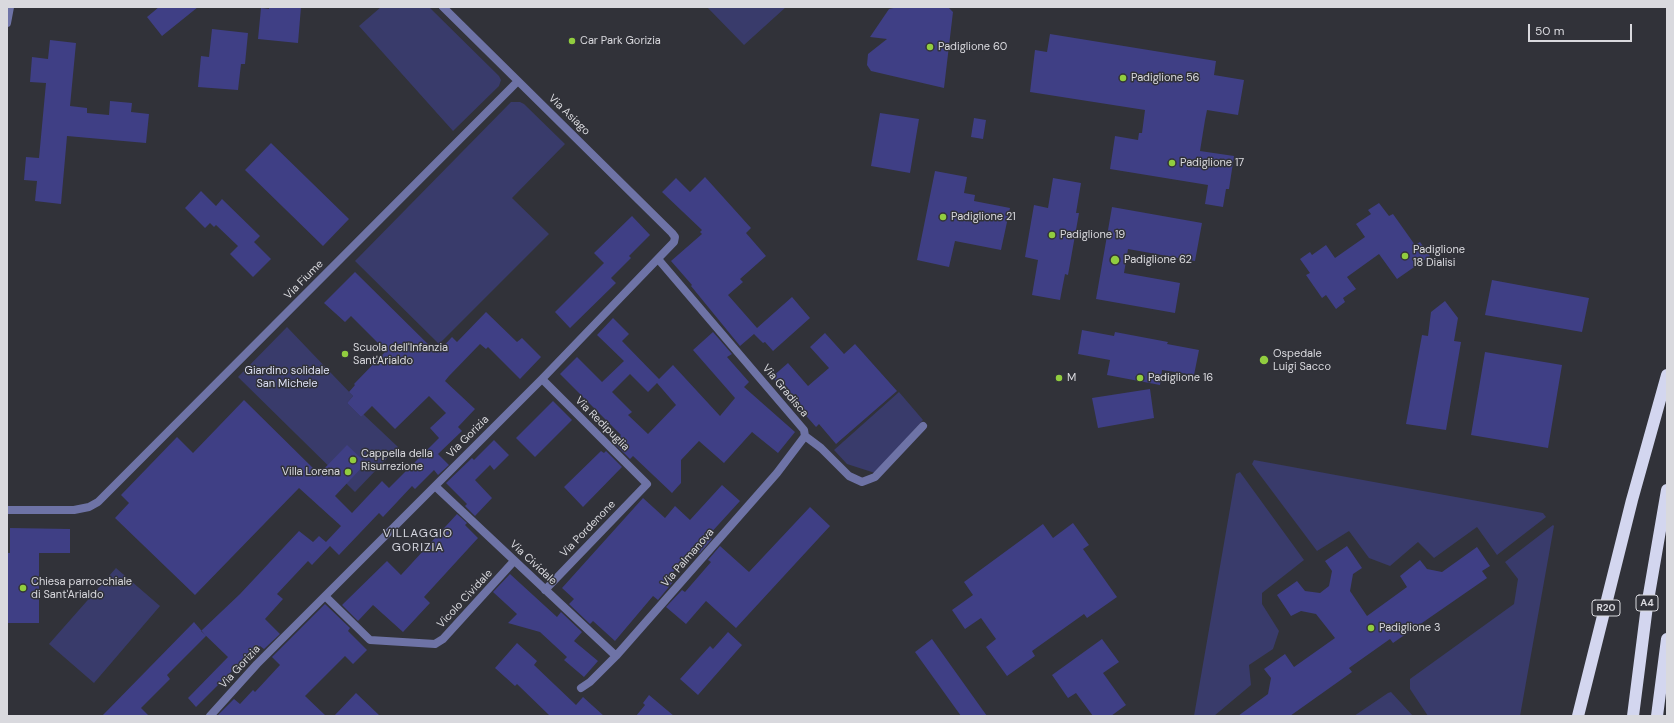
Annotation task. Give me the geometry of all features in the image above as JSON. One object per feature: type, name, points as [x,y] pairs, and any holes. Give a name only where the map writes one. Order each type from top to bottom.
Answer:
[{"type":"highway","name":"R20","points":[[1578,716],[1634,493],[1667,375]]},
{"type":"highway","name":"A4","points":[[1633,716],[1647,606],[1667,490]]},
{"type":"highway","points":[[1657,716],[1667,639]]},
{"type":"street","points":[[7,23],[10,7]]},
{"type":"street","name":"Via Asiago","points":[[443,7],[672,233],[675,237],[674,242]]},
{"type":"street","name":"Via Fiume","points":[[7,510],[80,509],[89,507],[106,495],[518,81]]},
{"type":"street","name":"Via Gorizia","points":[[210,716],[257,664],[542,379],[674,242]]},
{"type":"street","name":"Via Gradisca","points":[[658,259],[804,430],[805,436],[821,448],[849,476],[862,482],[875,477],[923,426]]},
{"type":"street","name":"Via Redipuglia","points":[[542,379],[647,484]]},
{"type":"street","name":"Via Palmanova","points":[[581,688],[590,682],[616,656],[777,473],[805,436]]},
{"type":"street","name":"Via Pordenone","points":[[545,590],[647,484]]},
{"type":"street","name":"Via Cividale","points":[[435,486],[616,656]]},
{"type":"street","name":"Vicolo Cividale","points":[[325,596],[370,640],[435,644],[443,639],[514,561]]},
{"type":"green space","points":[[381,7],[429,7],[499,76],[501,80],[499,86],[453,131],[359,26]]},
{"type":"green space","points":[[707,7],[786,7],[744,45]]},
{"type":"green space","points":[[511,102],[520,102],[524,104],[565,144],[512,198],[549,234],[439,344],[355,261]]},
{"type":"green space","name":"Giardino solidale San Michele","points":[[287,327],[353,396],[347,403],[361,417],[363,414],[398,447],[355,492],[238,377]]},
{"type":"green space","points":[[899,392],[923,420],[875,473],[847,464],[834,450]]},
{"type":"green space","points":[[1254,460],[1543,513],[1546,517],[1497,555],[1477,527],[1434,558],[1418,542],[1390,566],[1369,558],[1349,531],[1317,551],[1252,464]]},
{"type":"green space","points":[[1240,472],[1304,560],[1262,593],[1262,604],[1279,631],[1273,649],[1249,665],[1251,685],[1214,716],[1194,716],[1236,474]]},
{"type":"green space","points":[[1553,525],[1520,716],[1428,716],[1410,689],[1410,679],[1514,604],[1518,579],[1505,562]]},
{"type":"green space","points":[[116,568],[160,606],[94,683],[49,644]]},
{"type":"green space","points":[[1391,692],[1413,716],[1354,716],[1388,693]]},
{"type":"building","points":[[159,7],[198,7],[162,36],[147,17]]},
{"type":"building","points":[[269,7],[301,7],[298,43],[258,39],[261,8],[269,9]]},
{"type":"building","name":"Padiglione 60","points":[[898,7],[948,7],[953,12],[944,88],[871,71],[867,65],[868,54],[887,39],[870,37],[889,9]]},
{"type":"building","points":[[212,29],[248,33],[245,64],[241,64],[238,90],[198,87],[201,56],[209,57]]},
{"type":"building","name":"Padiglione 56","points":[[1050,34],[1216,61],[1214,75],[1244,80],[1238,115],[1207,110],[1205,120],[1200,151],[1234,156],[1229,189],[1226,189],[1223,207],[1205,204],[1208,185],[1110,169],[1115,136],[1138,140],[1139,133],[1142,133],[1145,110],[1030,92],[1035,50],[1047,52]]},
{"type":"building","points":[[50,40],[76,43],[70,106],[87,108],[87,113],[109,115],[110,101],[132,103],[131,112],[149,114],[146,143],[67,136],[61,204],[35,201],[37,181],[24,180],[26,157],[39,158],[46,83],[30,82],[32,57],[48,59]]},
{"type":"building","points":[[880,113],[919,119],[910,173],[871,166]]},
{"type":"building","points":[[974,118],[986,120],[983,139],[971,137]]},
{"type":"building","points":[[271,143],[349,219],[323,246],[245,170]]},
{"type":"building","points":[[935,171],[967,177],[964,193],[975,195],[974,201],[1010,208],[1001,250],[955,241],[949,267],[917,260]]},
{"type":"building","points":[[705,177],[751,228],[746,233],[766,256],[740,279],[743,282],[728,295],[757,328],[792,297],[810,318],[773,351],[765,342],[763,343],[754,334],[740,346],[671,261],[702,234],[700,232],[702,230],[662,192],[676,178],[690,192]]},
{"type":"building","name":"Padiglione 19","points":[[1053,178],[1081,183],[1076,213],[1079,213],[1068,275],[1065,274],[1060,300],[1032,295],[1038,260],[1025,257],[1034,205],[1048,208]]},
{"type":"building","points":[[201,191],[216,206],[222,199],[260,236],[254,242],[271,259],[253,277],[230,254],[238,246],[216,225],[214,227],[210,223],[205,228],[185,208]]},
{"type":"building","name":"Padiglione 18 Dialisi","points":[[1379,203],[1389,216],[1393,214],[1415,245],[1420,242],[1430,256],[1397,279],[1379,254],[1347,277],[1356,289],[1343,298],[1345,302],[1336,309],[1326,295],[1322,298],[1306,275],[1310,273],[1300,259],[1310,252],[1312,255],[1326,245],[1335,258],[1365,237],[1356,224],[1371,214],[1368,210]]},
{"type":"building","name":"Padiglione 62","points":[[1112,207],[1202,223],[1195,261],[1128,249],[1124,273],[1180,283],[1175,313],[1096,299]]},
{"type":"building","points":[[632,216],[650,235],[629,256],[631,258],[611,278],[616,283],[570,328],[555,312],[604,263],[594,253]]},
{"type":"building","points":[[355,272],[437,353],[452,337],[457,342],[486,312],[517,342],[522,338],[541,357],[520,379],[488,347],[486,349],[480,344],[445,381],[475,409],[458,427],[462,431],[438,454],[449,465],[438,475],[434,470],[415,489],[412,486],[383,517],[379,513],[339,555],[330,546],[312,565],[308,561],[277,594],[283,599],[265,619],[280,634],[264,649],[260,646],[243,663],[241,662],[196,707],[188,698],[228,657],[201,631],[240,594],[299,531],[313,542],[319,536],[326,542],[341,526],[299,488],[195,595],[115,518],[129,503],[121,495],[177,437],[193,453],[244,400],[319,474],[347,445],[366,463],[335,496],[352,513],[382,481],[389,488],[439,438],[430,428],[446,413],[429,396],[395,429],[372,406],[361,417],[347,403],[353,396],[349,392],[355,385],[354,384],[386,351],[351,316],[345,322],[324,303]]},
{"type":"building","points":[[1492,280],[1589,298],[1582,332],[1485,315]]},
{"type":"building","points":[[1445,301],[1458,318],[1454,341],[1461,342],[1446,430],[1406,424],[1422,335],[1428,336],[1431,312]]},
{"type":"building","points":[[613,318],[629,334],[622,341],[659,379],[673,365],[720,416],[735,398],[693,350],[713,332],[732,354],[727,357],[749,382],[744,387],[795,432],[778,453],[752,432],[724,463],[699,441],[681,460],[681,483],[672,493],[633,456],[630,459],[614,443],[621,435],[560,374],[577,357],[602,382],[624,361],[597,335]],"holes":[[[630,374],[648,392],[657,383],[676,405],[648,434],[628,415],[632,412],[612,392]]]},
{"type":"building","name":"Padiglione 16","points":[[1082,330],[1114,336],[1115,332],[1168,342],[1167,344],[1199,350],[1194,375],[1162,370],[1160,385],[1107,375],[1110,360],[1078,354]]},
{"type":"building","points":[[825,333],[844,354],[855,344],[897,391],[836,444],[819,424],[816,427],[772,377],[788,363],[808,386],[829,368],[810,347]]},
{"type":"building","points":[[1485,352],[1562,365],[1548,448],[1471,435]]},
{"type":"building","points":[[1150,389],[1154,418],[1098,428],[1092,398]]},
{"type":"building","points":[[553,401],[572,420],[535,457],[516,438]]},
{"type":"building","points":[[494,440],[509,455],[494,470],[490,465],[475,480],[492,498],[475,516],[465,506],[467,504],[446,483],[472,458],[474,460]]},
{"type":"building","points":[[601,451],[604,453],[606,451],[622,467],[583,507],[564,487]]},
{"type":"building","points":[[722,485],[740,501],[708,536],[712,539],[700,553],[693,548],[668,578],[673,582],[658,600],[653,596],[615,641],[593,621],[590,624],[569,604],[574,599],[562,588],[643,498],[665,518],[675,506],[690,520]]},
{"type":"building","points":[[810,507],[830,526],[736,628],[706,601],[686,624],[666,607],[682,590],[685,592],[711,562],[708,560],[720,546],[749,572]]},
{"type":"building","points":[[457,514],[467,523],[465,525],[478,538],[424,597],[430,603],[403,632],[373,605],[358,621],[342,605],[387,561],[401,575]]},
{"type":"building","points":[[1073,523],[1089,545],[1083,549],[1117,597],[1087,618],[1084,614],[1032,651],[1035,656],[1007,676],[986,647],[996,639],[981,618],[965,629],[952,610],[973,595],[964,582],[1043,524],[1053,538]]},
{"type":"building","name":"Chiesa parrocchiale di Sant'Arialdo","points":[[10,528],[70,529],[70,553],[39,553],[39,623],[7,623],[7,553],[10,553]]},
{"type":"building","name":"Padiglione 3","points":[[1347,546],[1362,568],[1353,574],[1350,591],[1367,616],[1407,587],[1400,576],[1420,560],[1427,569],[1442,572],[1477,547],[1490,566],[1482,571],[1487,578],[1393,643],[1390,639],[1349,668],[1352,672],[1290,716],[1238,716],[1268,694],[1271,678],[1264,669],[1285,654],[1294,667],[1335,638],[1316,614],[1301,611],[1291,616],[1277,595],[1297,581],[1305,591],[1320,593],[1329,586],[1332,571],[1325,561]]},
{"type":"building","points":[[510,574],[557,617],[561,612],[582,632],[574,641],[598,661],[584,677],[564,660],[567,657],[540,632],[508,623],[517,614],[493,592]]},
{"type":"building","points":[[325,604],[350,628],[348,631],[367,650],[353,664],[345,656],[305,696],[326,716],[217,716],[234,699],[240,704],[253,690],[255,692],[280,665],[272,657]]},
{"type":"building","points":[[194,622],[206,636],[167,675],[170,679],[141,708],[149,716],[102,716]]},
{"type":"building","points":[[728,632],[742,645],[698,695],[680,679],[710,646],[713,649]]},
{"type":"building","points":[[932,639],[987,716],[961,716],[915,652]]},
{"type":"building","points":[[1102,639],[1119,662],[1103,673],[1126,705],[1111,716],[1093,716],[1076,693],[1068,698],[1052,675]]},
{"type":"building","points":[[517,643],[537,661],[534,665],[576,705],[583,697],[604,716],[550,716],[517,684],[515,686],[495,668]]},
{"type":"building","points":[[356,693],[380,716],[334,716]]},
{"type":"building","points":[[649,695],[674,716],[636,716],[645,705],[643,703]]},
{"type":"place","name":"Car Park Gorizia","points":[[572,41]]},
{"type":"place","name":"Padiglione 60","points":[[930,47]]},
{"type":"place","name":"Padiglione 56","points":[[1123,78]]},
{"type":"place","name":"Padiglione 17","points":[[1172,163]]},
{"type":"place","name":"Padiglione 21","points":[[943,217]]},
{"type":"place","name":"Padiglione 19","points":[[1052,235]]},
{"type":"place","name":"Padiglione 18 Dialisi","points":[[1405,256]]},
{"type":"place","name":"Padiglione 62","points":[[1115,260]]},
{"type":"place","name":"Scuola dell'Infanzia Sant'Arialdo","points":[[345,354]]},
{"type":"place","name":"Ospedale Luigi Sacco","points":[[1264,360]]},
{"type":"place","name":"M","points":[[1059,378]]},
{"type":"place","name":"Padiglione 16","points":[[1140,378]]},
{"type":"place","name":"Cappella della Risurrezione","points":[[353,460]]},
{"type":"place","name":"Villa Lorena","points":[[348,472]]},
{"type":"place","name":"Chiesa parrocchiale di Sant'Arialdo","points":[[23,588]]},
{"type":"place","name":"Padiglione 3","points":[[1371,628]]},
{"type":"district","name":"VILLAGGIO GORIZIA","points":[[418,541]]}]
